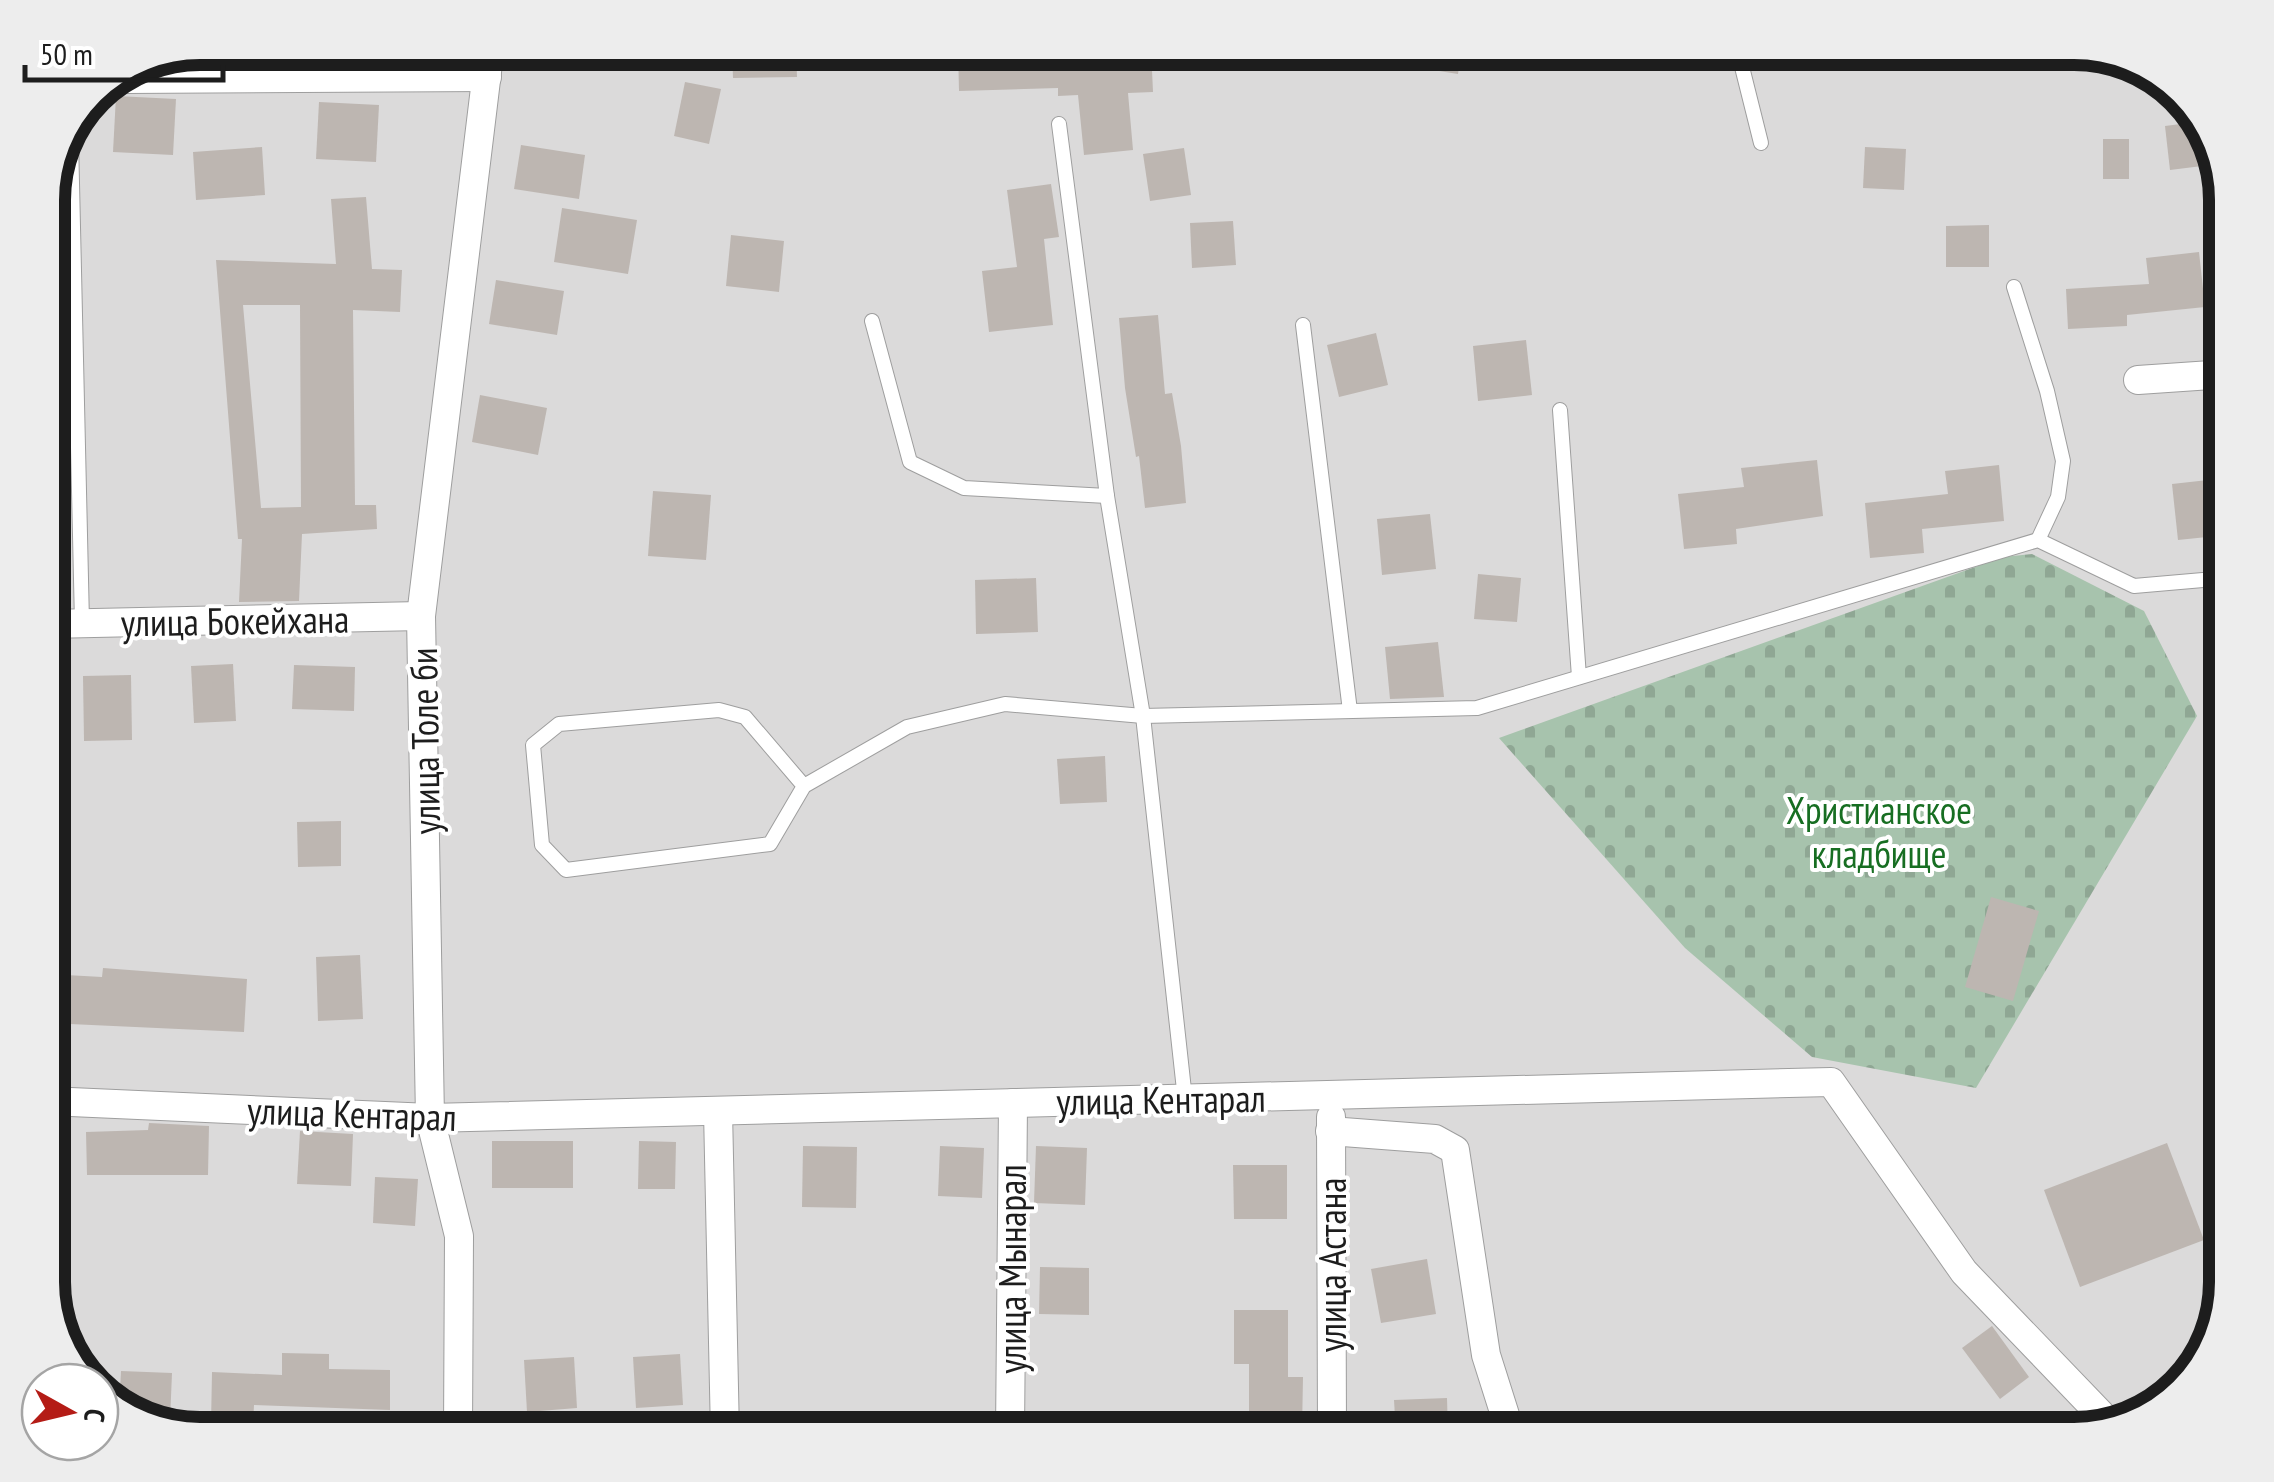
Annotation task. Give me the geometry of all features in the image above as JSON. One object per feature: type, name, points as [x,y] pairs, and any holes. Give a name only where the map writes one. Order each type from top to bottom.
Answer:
[{"type":"street","name":"улица Толе би","points":[[458,1417],[459,1236],[430,1118],[422,616],[488,65]]},
{"type":"street","points":[[141,79],[487,76]]},
{"type":"street","points":[[2138,380],[2209,375]]},
{"type":"street","name":"улица Бокейхана","points":[[65,624],[422,616]]},
{"type":"street","name":"улица Кентарал","points":[[65,1101],[430,1118],[1831,1082],[1964,1272],[2100,1414]]},
{"type":"street","name":"улица Астана","points":[[1331,1095],[1332,1417]]},
{"type":"street","name":"улица Мынарал","points":[[1010,1417],[1012,1103]]},
{"type":"street","points":[[718,1111],[725,1417]]},
{"type":"street","points":[[1330,1131],[1435,1139],[1455,1150],[1486,1355],[1506,1417]]},
{"type":"lane","points":[[1741,65],[1761,143]]},
{"type":"lane","points":[[1059,124],[1107,496],[1143,716],[1186,1099]]},
{"type":"lane","points":[[72,158],[82,624]]},
{"type":"lane","points":[[2014,287],[2047,391],[2062,461],[2058,496],[2038,540]]},
{"type":"lane","points":[[872,320],[910,462],[964,488],[1107,496]]},
{"type":"lane","points":[[1302,325],[1350,711]]},
{"type":"lane","points":[[1560,410],[1579,677]]},
{"type":"lane","points":[[804,786],[745,717],[718,710],[559,724],[533,745],[542,845],[566,870],[770,844],[804,786],[906,726],[1005,704],[1143,716],[1477,708],[2038,540],[2134,586],[2209,579]]},
{"type":"shaded area","points":[[200,65],[2074,65],[2126,75],[2149,88],[2175,111],[2191,133],[2204,165],[2209,200],[2209,1282],[2199,1334],[2186,1357],[2163,1383],[2141,1399],[2109,1412],[2074,1417],[200,1417],[148,1407],[125,1394],[120,1390],[120,1362],[92,1362],[83,1349],[75,1334],[65,1291],[65,191],[79,140],[93,118],[111,99],[148,75]]},
{"type":"green space","name":"Христианское кладбище","points":[[2032,554],[2144,611],[2197,716],[1976,1088],[1812,1057],[1685,948],[1499,738],[2003,557]]},
{"type":"building","points":[[733,65],[797,65],[797,77],[733,78]]},
{"type":"building","points":[[958,65],[1152,65],[1153,92],[1128,93],[1133,150],[1084,155],[1078,95],[1058,96],[1058,88],[959,91]]},
{"type":"building","points":[[1414,65],[1459,65],[1458,74]]},
{"type":"building","points":[[685,82],[721,89],[709,144],[674,136]]},
{"type":"building","points":[[116,96],[176,99],[173,155],[113,152]]},
{"type":"building","points":[[319,102],[379,105],[376,162],[316,159]]},
{"type":"building","points":[[2184,124],[2204,166],[2170,170],[2165,126]]},
{"type":"building","points":[[2103,139],[2129,139],[2129,179],[2103,179]]},
{"type":"building","points":[[521,145],[585,155],[579,199],[514,189]]},
{"type":"building","points":[[262,147],[265,195],[196,200],[193,152]]},
{"type":"building","points":[[1865,147],[1906,149],[1904,190],[1863,188]]},
{"type":"building","points":[[1184,148],[1191,195],[1150,201],[1143,154]]},
{"type":"building","points":[[1051,184],[1059,237],[1044,239],[1053,325],[989,332],[982,271],[1017,267],[1007,190]]},
{"type":"building","points":[[366,197],[372,269],[402,270],[400,312],[353,310],[355,505],[376,505],[377,529],[302,534],[299,601],[239,602],[242,539],[238,539],[216,260],[336,264],[331,199]],"holes":[[[243,305],[300,305],[301,507],[261,508]]]},
{"type":"building","points":[[562,208],[637,220],[628,274],[554,262]]},
{"type":"building","points":[[1233,221],[1236,265],[1192,268],[1190,223]]},
{"type":"building","points":[[1989,225],[1989,267],[1946,267],[1946,226]]},
{"type":"building","points":[[731,235],[784,241],[779,292],[726,286]]},
{"type":"building","points":[[2199,252],[2205,307],[2127,315],[2127,326],[2068,329],[2066,289],[2149,284],[2146,258]]},
{"type":"building","points":[[496,280],[564,291],[557,335],[489,324]]},
{"type":"building","points":[[1158,315],[1165,394],[1172,393],[1186,503],[1145,508],[1125,388],[1119,318]]},
{"type":"building","points":[[1376,333],[1388,385],[1339,397],[1327,345]]},
{"type":"building","points":[[1526,340],[1532,395],[1478,401],[1473,346]]},
{"type":"building","points":[[480,395],[547,408],[538,455],[472,442]]},
{"type":"building","points":[[1817,460],[1823,516],[1736,529],[1737,544],[1684,549],[1678,494],[1744,487],[1741,468]]},
{"type":"building","points":[[1999,465],[2004,521],[1922,529],[1924,553],[1870,558],[1865,503],[1948,494],[1945,471]]},
{"type":"building","points":[[2209,480],[2209,537],[2178,540],[2172,484]]},
{"type":"building","points":[[653,491],[711,495],[706,560],[648,556]]},
{"type":"building","points":[[1430,514],[1436,569],[1382,575],[1377,519]]},
{"type":"building","points":[[1478,574],[1521,578],[1517,622],[1474,619]]},
{"type":"building","points":[[1036,578],[1038,632],[976,634],[975,580]]},
{"type":"building","points":[[1438,642],[1444,697],[1390,699],[1385,647]]},
{"type":"building","points":[[233,664],[236,721],[194,723],[191,666]]},
{"type":"building","points":[[294,665],[355,667],[354,711],[292,709]]},
{"type":"building","points":[[131,675],[132,740],[84,741],[83,676]]},
{"type":"building","points":[[1105,756],[1107,802],[1060,804],[1057,759]]},
{"type":"building","points":[[341,821],[341,866],[298,867],[297,822]]},
{"type":"building","points":[[1991,897],[2039,911],[2013,1001],[1965,987]]},
{"type":"building","points":[[360,955],[363,1019],[318,1021],[316,957]]},
{"type":"building","points":[[103,968],[247,979],[244,1032],[65,1024],[65,975],[102,977]]},
{"type":"building","points":[[149,1123],[209,1126],[208,1175],[87,1175],[86,1132],[148,1130]]},
{"type":"building","points":[[300,1131],[353,1134],[351,1186],[297,1184]]},
{"type":"building","points":[[492,1141],[573,1141],[573,1188],[492,1188]]},
{"type":"building","points":[[639,1141],[676,1142],[675,1189],[638,1189]]},
{"type":"building","points":[[2167,1143],[2204,1240],[2080,1287],[2044,1190]]},
{"type":"building","points":[[803,1146],[857,1147],[856,1208],[802,1207]]},
{"type":"building","points":[[940,1146],[984,1148],[982,1198],[938,1196]]},
{"type":"building","points":[[1036,1146],[1087,1148],[1085,1205],[1034,1203]]},
{"type":"building","points":[[1233,1165],[1287,1165],[1287,1219],[1234,1219]]},
{"type":"building","points":[[375,1177],[418,1179],[415,1226],[373,1223]]},
{"type":"building","points":[[1427,1259],[1436,1314],[1381,1323],[1371,1269]]},
{"type":"building","points":[[1040,1267],[1089,1268],[1089,1315],[1039,1314]]},
{"type":"building","points":[[1234,1310],[1288,1310],[1288,1377],[1303,1377],[1302,1417],[1249,1417],[1249,1364],[1234,1364]]},
{"type":"building","points":[[1992,1326],[2029,1377],[2000,1399],[1962,1348]]},
{"type":"building","points":[[282,1353],[329,1354],[329,1369],[390,1370],[390,1410],[254,1405],[253,1417],[211,1417],[212,1372],[282,1375]]},
{"type":"building","points":[[680,1354],[683,1405],[636,1408],[633,1357]]},
{"type":"building","points":[[574,1357],[577,1408],[527,1412],[524,1360]]},
{"type":"building","points":[[121,1371],[172,1373],[170,1413],[148,1407],[120,1390]]},
{"type":"building","points":[[1447,1398],[1448,1417],[1395,1417],[1394,1400]]}]
